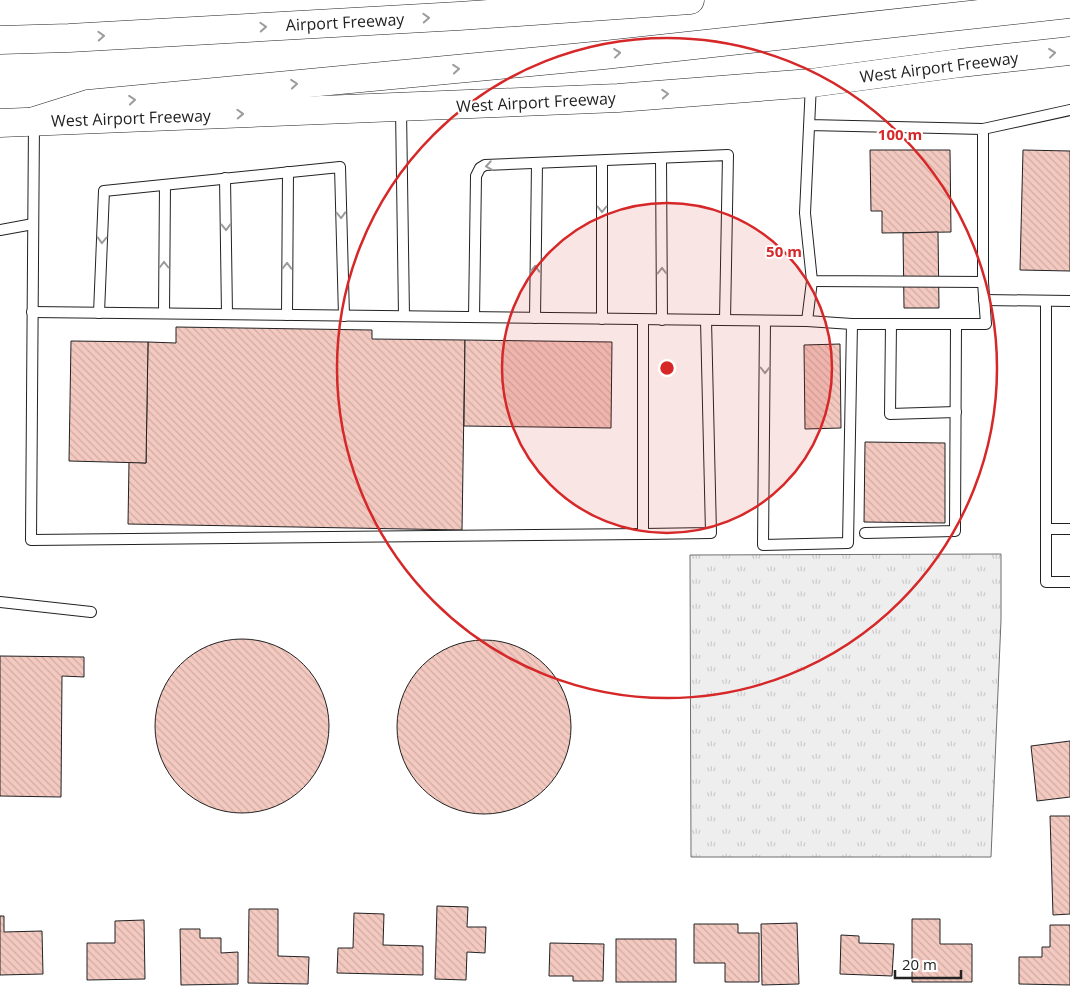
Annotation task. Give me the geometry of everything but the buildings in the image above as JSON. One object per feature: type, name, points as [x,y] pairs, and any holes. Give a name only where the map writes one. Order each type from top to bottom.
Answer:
[{"type":"main road","name":"Airport Freeway","points":[[0,40],[68,38],[459,16],[690,0]]},
{"type":"main road","points":[[34,121],[88,104],[604,54],[1070,4]]},
{"type":"main road","points":[[0,60],[68,38]]},
{"type":"main road","name":"West Airport Freeway","points":[[0,123],[618,98],[811,83],[960,63],[1070,51]]},
{"type":"lane","points":[[808,321],[812,281],[805,213],[811,83]]},
{"type":"lane","points":[[401,108],[404,316]]},
{"type":"lane","points":[[809,125],[983,130],[1070,110]]},
{"type":"lane","points":[[34,121],[31,540],[711,534],[706,320]]},
{"type":"lane","points":[[32,312],[808,321],[852,324],[986,324],[983,282],[983,130]]},
{"type":"lane","points":[[474,317],[477,171],[485,165],[728,155],[725,320]]},
{"type":"lane","points":[[661,158],[662,320]]},
{"type":"lane","points":[[602,160],[602,319]]},
{"type":"lane","points":[[535,318],[537,164]]},
{"type":"lane","points":[[99,313],[104,191],[340,167],[344,316]]},
{"type":"lane","points":[[287,315],[288,172]]},
{"type":"lane","points":[[225,178],[228,314]]},
{"type":"lane","points":[[164,313],[165,185]]},
{"type":"lane","points":[[0,230],[33,224]]},
{"type":"lane","points":[[812,281],[983,282]]},
{"type":"lane","points":[[984,300],[1070,301]]},
{"type":"lane","points":[[1046,301],[1046,582],[1070,582]]},
{"type":"lane","points":[[643,320],[643,534]]},
{"type":"lane","points":[[765,321],[763,545],[848,543],[852,324]]},
{"type":"lane","points":[[891,324],[890,414],[956,412]]},
{"type":"lane","points":[[866,533],[955,530],[956,324]]},
{"type":"lane","points":[[1046,530],[1070,529]]},
{"type":"lane","points":[[0,602],[91,612]]},
{"type":"green space","points":[[1001,554],[1001,620],[991,857],[691,857],[690,555]]}]
